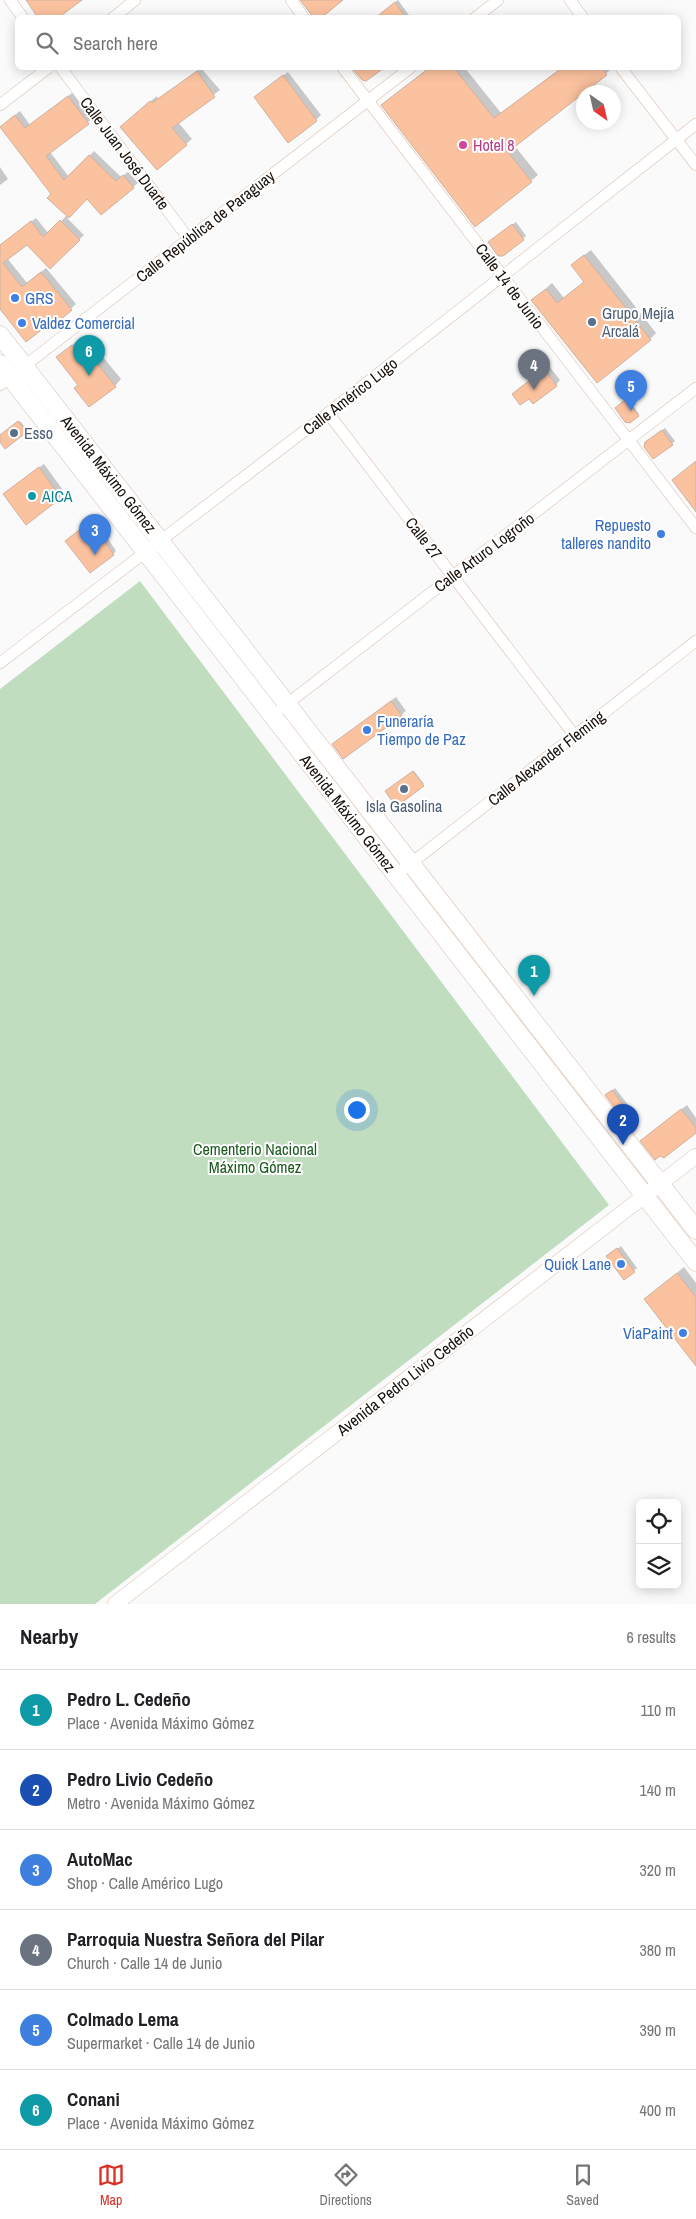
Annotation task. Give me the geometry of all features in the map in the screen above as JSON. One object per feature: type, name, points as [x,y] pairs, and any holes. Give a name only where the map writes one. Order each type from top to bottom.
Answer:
[{"type":"main road","name":"Avenida Máximo Gómez","points":[[0,335],[153,546],[272,715],[646,1195],[696,1262]]},
{"type":"main road","name":"Avenida Máximo Gómez","points":[[3,375],[153,546],[286,704],[696,1230]]},
{"type":"main road","name":"Avenida Pedro Livio Cedeño","points":[[115,1604],[696,1156]]},
{"type":"street","points":[[10,0],[21,15]]},
{"type":"street","points":[[117,15],[136,0]]},
{"type":"street","points":[[291,0],[302,15]]},
{"type":"street","points":[[479,15],[498,0]]},
{"type":"street","points":[[570,0],[581,15]]},
{"type":"street","points":[[0,105],[45,70]]},
{"type":"street","name":"Calle Juan José Duarte","points":[[62,70],[188,238]]},
{"type":"street","name":"Calle 14 de Junio","points":[[345,70],[696,528]]},
{"type":"street","name":"Calle República de Paraguay","points":[[3,375],[24,366],[407,70]]},
{"type":"street","points":[[624,70],[696,165]]},
{"type":"street","name":"Calle Américo Lugo","points":[[0,662],[328,413],[696,124]]},
{"type":"street","name":"Calle Arturo Logroño","points":[[272,715],[696,388]]},
{"type":"street","name":"Calle 27","points":[[328,413],[575,736]]},
{"type":"street","name":"Calle Alexander Fleming","points":[[396,875],[696,642]]},
{"type":"green space","name":"Cementerio Nacional Máximo Gómez","points":[[140,581],[609,1205],[95,1604],[0,1604],[0,689]]},
{"type":"building","points":[[26,0],[82,0],[62,15],[36,15]]},
{"type":"building","points":[[300,0],[343,0],[325,15],[312,15]]},
{"type":"building","points":[[395,2],[404,15],[379,15]]},
{"type":"building","points":[[354,70],[381,70],[366,81],[362,80]]},
{"type":"building","name":"Hotel 8","points":[[426,70],[456,70],[494,118],[559,70],[603,70],[607,75],[594,85],[576,85],[576,99],[508,152],[532,182],[475,227],[381,105]]},
{"type":"building","points":[[197,71],[215,97],[172,128],[187,145],[157,170],[120,127],[150,101],[152,103]]},
{"type":"building","points":[[283,75],[317,121],[288,143],[254,97]]},
{"type":"building","points":[[68,96],[89,124],[46,156],[64,180],[89,155],[116,181],[123,175],[134,188],[101,215],[87,199],[69,218],[47,198],[51,194],[0,127],[15,115],[25,128]]},
{"type":"building","points":[[60,220],[80,240],[50,269],[27,245],[3,263],[22,287],[41,272],[72,310],[57,323],[54,320],[26,342],[0,309],[0,245],[31,221],[43,237]]},
{"type":"building","points":[[512,224],[524,240],[503,256],[498,256],[488,242]]},
{"type":"building","name":"Grupo Mejía Arcalá","points":[[584,255],[651,340],[597,383],[531,300],[546,289],[557,303],[584,282],[571,265]]},
{"type":"building","points":[[72,345],[90,367],[96,362],[116,387],[89,407],[74,388],[78,385],[56,357]]},
{"type":"building","points":[[544,369],[557,386],[533,404],[529,399],[520,405],[512,394]]},
{"type":"building","points":[[626,399],[639,416],[630,423],[625,422],[615,408]]},
{"type":"building","name":"Esso","points":[[18,421],[27,432],[5,449],[0,442],[0,435]]},
{"type":"building","points":[[662,430],[673,445],[653,459],[644,447],[645,442]]},
{"type":"building","points":[[696,461],[696,512],[672,480]]},
{"type":"building","name":"AICA","points":[[39,467],[61,498],[26,525],[3,494]]},
{"type":"building","points":[[91,521],[114,555],[90,573],[65,541]]},
{"type":"building","name":"Funeraría Tiempo de Paz","points":[[391,701],[402,716],[343,759],[332,744]]},
{"type":"building","name":"Isla Gasolina","points":[[413,771],[424,786],[396,807],[385,791]]},
{"type":"building","points":[[612,1090],[630,1114],[623,1119],[605,1095]]},
{"type":"building","points":[[681,1109],[696,1128],[696,1133],[664,1158],[660,1156],[655,1160],[640,1141]]},
{"type":"building","name":"Quick Lane","points":[[617,1248],[635,1272],[624,1280],[606,1256]]},
{"type":"building","name":"ViaPaint","points":[[677,1273],[696,1297],[696,1366],[644,1299]]},
{"type":"place","name":"Hotel 8","points":[[463,145]]},
{"type":"place","name":"GRS","points":[[15,298]]},
{"type":"place","name":"Grupo Mejía Arcalá","points":[[592,322]]},
{"type":"place","name":"Valdez Comercial","points":[[22,323]]},
{"type":"place","name":"Conani","points":[[89,376]]},
{"type":"place","name":"Parroquia Nuestra Señora del Pilar","points":[[534,390]]},
{"type":"place","name":"Colmado Lema","points":[[631,411]]},
{"type":"place","name":"Esso","points":[[14,433]]},
{"type":"place","name":"AICA","points":[[32,496]]},
{"type":"place","name":"Repuesto talleres nandito","points":[[661,534]]},
{"type":"place","name":"AutoMac","points":[[95,555]]},
{"type":"place","name":"Funeraría Tiempo de Paz","points":[[367,730]]},
{"type":"place","name":"Isla Gasolina","points":[[404,789]]},
{"type":"place","name":"Pedro L. Cedeño","points":[[534,996]]},
{"type":"place","name":"Pedro Livio Cedeño","points":[[623,1145]]},
{"type":"place","name":"Quick Lane","points":[[621,1264]]},
{"type":"place","name":"ViaPaint","points":[[683,1333]]}]
